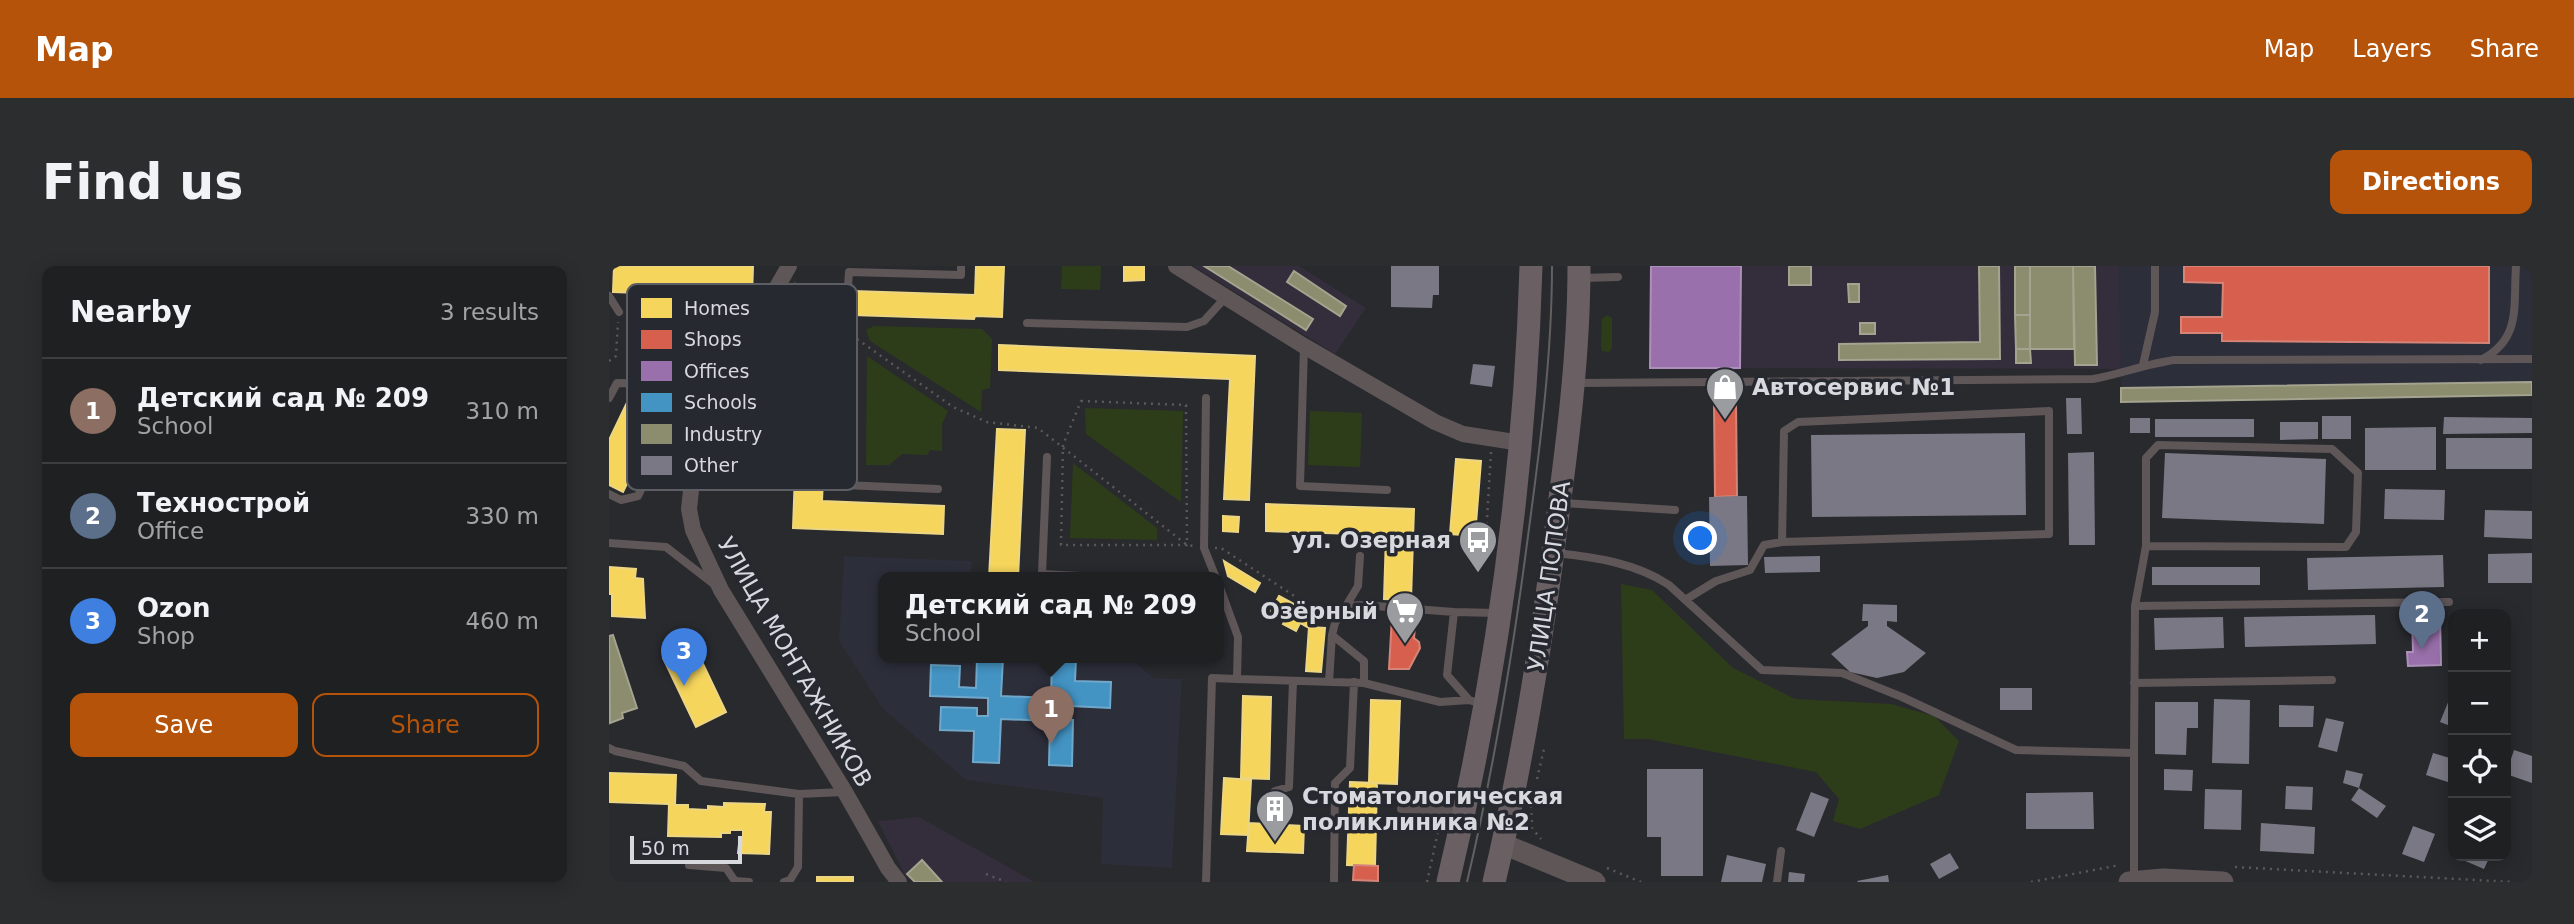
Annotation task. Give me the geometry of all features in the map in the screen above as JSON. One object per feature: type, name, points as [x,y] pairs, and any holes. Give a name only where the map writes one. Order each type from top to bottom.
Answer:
[{"type":"main road","name":"УЛИЦА ПОПОВА","points":[[1448,882],[1465,811],[1477,702],[1500,612],[1521,443],[1529,341],[1531,266]]},
{"type":"main road","name":"УЛИЦА ПОПОВА","points":[[1494,882],[1526,727],[1560,503],[1573,383],[1579,272]]},
{"type":"street","name":"УЛИЦА МОНТАЖНИКОВ","points":[[779,284],[789,266]]},
{"type":"street","points":[[1176,266],[1304,346],[1435,422],[1463,434],[1521,443]]},
{"type":"street","name":"УЛИЦА МОНТАЖНИКОВ","points":[[691,490],[689,509],[693,530],[721,590],[845,792],[888,868],[899,882]]},
{"type":"street","points":[[1503,844],[1595,882]]},
{"type":"street","points":[[2133,876],[2163,881],[2229,875]]},
{"type":"lane","points":[[848,284],[849,272],[961,275],[961,266]]},
{"type":"lane","points":[[2143,365],[2155,312],[2155,266]]},
{"type":"lane","points":[[2478,361],[2504,344],[2512,329],[2516,266]]},
{"type":"lane","points":[[1579,272],[1618,277]]},
{"type":"lane","points":[[609,296],[619,312]]},
{"type":"lane","points":[[1027,323],[1187,327],[1204,321],[1225,298]]},
{"type":"lane","points":[[1304,346],[1300,486],[1387,490]]},
{"type":"lane","points":[[1573,383],[2093,379],[2121,374],[2143,365],[2174,360],[2532,359]]},
{"type":"lane","points":[[609,398],[617,383],[627,383]]},
{"type":"lane","points":[[1206,398],[1204,548],[1214,572]]},
{"type":"lane","points":[[1685,600],[1716,581],[1750,570],[1764,545],[1782,542],[2049,534],[2049,411],[1798,422],[1784,431],[1782,542]]},
{"type":"lane","points":[[2133,876],[2135,606],[2146,546],[2146,458],[2158,445],[2332,449],[2358,473],[2356,532],[2346,547],[2146,546]]},
{"type":"lane","points":[[1042,572],[1047,457]]},
{"type":"lane","points":[[857,486],[938,489]]},
{"type":"lane","points":[[609,494],[621,500],[638,496],[641,490]]},
{"type":"lane","points":[[1560,503],[1675,510]]},
{"type":"lane","points":[[609,543],[666,547],[721,590]]},
{"type":"lane","points":[[1553,553],[1595,557],[1654,575],[1762,670],[1842,673],[1902,697],[2016,750],[2134,752]]},
{"type":"lane","points":[[1329,682],[1332,635],[1335,623],[1358,586],[1360,556]]},
{"type":"lane","points":[[1224,599],[1238,637],[1237,679]]},
{"type":"lane","points":[[2135,606],[2449,602]]},
{"type":"lane","points":[[1346,606],[1500,612]]},
{"type":"lane","points":[[1454,612],[1447,675],[1477,702]]},
{"type":"lane","points":[[1332,635],[1364,661],[1364,682]]},
{"type":"lane","points":[[1206,882],[1212,678],[1364,682],[1440,702],[1477,702]]},
{"type":"lane","points":[[2134,682],[2332,680]]},
{"type":"lane","points":[[1275,791],[1289,787],[1293,681]]},
{"type":"lane","points":[[1334,882],[1335,783],[1350,768],[1353,682]]},
{"type":"lane","points":[[609,747],[615,751],[684,766],[701,781],[799,794],[845,792]]},
{"type":"lane","points":[[784,882],[790,880],[798,867],[799,794]]},
{"type":"lane","points":[[1401,809],[1465,811]]},
{"type":"lane","points":[[1777,882],[1781,851]]},
{"type":"lane","points":[[689,865],[726,868],[736,881],[749,882]]},
{"type":"path","points":[[609,360],[616,356],[619,312],[627,312]]},
{"type":"path","points":[[1081,401],[1186,405],[1187,545],[1061,545],[1063,445],[1081,401]]},
{"type":"path","points":[[1536,784],[1544,749]]},
{"type":"path","points":[[1532,805],[1532,828],[1540,838]]},
{"type":"path","points":[[2031,882],[2101,867],[2133,876]]},
{"type":"path","points":[[986,874],[1006,882]]},
{"type":"path","points":[[2229,875],[2512,882]]},
{"type":"shaded area","points":[[1193,266],[1299,266],[1366,308],[1335,354]]},
{"type":"shaded area","points":[[1651,266],[2119,266],[2121,369],[1650,368]]},
{"type":"shaded area","points":[[2119,266],[2532,266],[2532,382],[2121,388]]},
{"type":"shaded area","points":[[844,556],[971,561],[971,572],[878,572],[878,663],[1135,663],[1154,678],[1182,679],[1172,868],[1101,864],[1103,798],[966,780],[883,709],[839,641]]},
{"type":"shaded area","points":[[919,817],[1034,882],[912,882],[904,873],[878,821]]},
{"type":"green space","points":[[1062,266],[1101,266],[1100,290],[1061,289]]},
{"type":"green space","points":[[1607,315],[1612,318],[1612,348],[1609,352],[1602,351],[1601,347],[1602,319]]},
{"type":"green space","points":[[874,326],[982,329],[992,339],[990,388],[982,390],[981,412],[870,341],[866,330]]},
{"type":"green space","points":[[867,356],[948,411],[942,424],[942,451],[930,450],[927,455],[902,454],[889,465],[866,465]]},
{"type":"green space","points":[[1085,408],[1183,411],[1181,502],[1086,434]]},
{"type":"green space","points":[[1310,411],[1362,413],[1360,467],[1308,465]]},
{"type":"green space","points":[[1073,463],[1157,528],[1157,540],[1070,538]]},
{"type":"green space","points":[[1621,584],[1652,590],[1733,668],[1795,699],[1891,704],[1934,716],[1959,741],[1939,795],[1860,829],[1833,821],[1839,799],[1816,772],[1648,739],[1624,739]]},
{"type":"building: Homes","points":[[614,266],[753,266],[752,284],[627,284],[627,293],[613,292]]},
{"type":"building: Homes","points":[[976,266],[1004,266],[1002,317],[975,316],[974,319],[857,315],[857,291],[975,295]]},
{"type":"building: Homes","points":[[1124,266],[1144,266],[1144,280],[1124,281]]},
{"type":"building: Homes","points":[[999,345],[1255,356],[1249,500],[1224,499],[1230,379],[999,370]]},
{"type":"building: Homes","points":[[627,402],[627,484],[623,492],[609,485],[609,440]]},
{"type":"building: Homes","points":[[997,429],[1025,430],[1018,572],[989,572]]},
{"type":"building: Homes","points":[[1456,459],[1481,461],[1475,536],[1450,534]]},
{"type":"building: Homes","points":[[794,490],[822,490],[822,501],[944,506],[943,534],[793,528]]},
{"type":"building: Homes","points":[[1266,504],[1414,509],[1411,600],[1384,599],[1386,535],[1266,531]]},
{"type":"building: Homes","points":[[1223,516],[1239,517],[1238,532],[1223,531]]},
{"type":"building: Homes","points":[[1224,561],[1260,583],[1255,592],[1228,576]]},
{"type":"building: Homes","points":[[609,567],[636,569],[635,578],[643,579],[645,618],[612,616]]},
{"type":"building: Homes","points":[[1279,596],[1314,615],[1307,627],[1300,623],[1296,631],[1283,624],[1286,618],[1271,611]]},
{"type":"building: Homes","points":[[1309,627],[1325,628],[1321,672],[1306,671]]},
{"type":"building: Homes","points":[[693,643],[726,712],[696,727],[663,658]]},
{"type":"building: Homes","points":[[1243,696],[1271,697],[1269,779],[1241,778]]},
{"type":"building: Homes","points":[[1371,700],[1400,701],[1397,784],[1369,783]]},
{"type":"building: Homes","points":[[609,773],[676,775],[675,805],[688,805],[688,809],[708,810],[708,806],[724,807],[724,803],[765,804],[764,812],[771,812],[769,854],[738,853],[739,844],[743,845],[743,830],[730,830],[730,833],[721,833],[721,837],[668,836],[669,804],[609,802]]},
{"type":"building: Homes","points":[[1224,778],[1251,780],[1248,835],[1221,834]]},
{"type":"building: Homes","points":[[1350,782],[1377,783],[1375,866],[1347,865]]},
{"type":"building: Homes","name":"Стоматологическая поликлиника №2","points":[[1249,823],[1304,826],[1303,853],[1247,851]]},
{"type":"building: Homes","points":[[817,877],[853,877],[853,882],[817,882]]},
{"type":"building: Shops","points":[[2184,266],[2489,266],[2489,343],[2222,341],[2222,333],[2181,333],[2181,317],[2222,317],[2223,283],[2184,282]]},
{"type":"building: Shops","points":[[1714,402],[1736,402],[1737,496],[1715,497]]},
{"type":"building: Shops","name":"Озёрный","points":[[1392,616],[1416,617],[1414,638],[1419,642],[1420,648],[1409,669],[1389,669]]},
{"type":"building: Shops","points":[[1354,865],[1378,866],[1378,881],[1353,880]]},
{"type":"building: Offices","points":[[1651,266],[1741,266],[1740,368],[1650,368]]},
{"type":"building: Offices","points":[[2412,614],[2440,614],[2441,665],[2408,666],[2407,652],[2413,652]]},
{"type":"building: Schools","points":[[977,663],[1003,663],[1001,696],[1051,698],[1052,663],[1076,663],[1075,681],[1111,682],[1110,708],[1071,706],[1071,701],[1061,701],[1061,719],[1073,720],[1072,766],[1049,765],[1050,721],[1001,719],[999,763],[973,762],[974,731],[940,730],[941,707],[977,708],[977,716],[988,716],[988,698],[930,696],[931,665],[960,666],[959,687],[976,688]]},
{"type":"building: Industry","points":[[1204,266],[1228,266],[1313,319],[1306,330]]},
{"type":"building: Industry","points":[[1789,266],[1811,266],[1811,285],[1789,285]]},
{"type":"building: Industry","points":[[1979,266],[1999,266],[2000,359],[1839,360],[1839,344],[1980,342]]},
{"type":"building: Industry","points":[[2015,266],[2030,266],[2030,315],[2015,315]]},
{"type":"building: Industry","points":[[2030,266],[2073,266],[2074,349],[2030,349]]},
{"type":"building: Industry","points":[[2073,266],[2095,266],[2097,365],[2075,365]]},
{"type":"building: Industry","points":[[1294,271],[1346,306],[1340,316],[1287,282]]},
{"type":"building: Industry","points":[[1848,284],[1859,284],[1859,302],[1849,302]]},
{"type":"building: Industry","points":[[2015,315],[2030,315],[2030,349],[2016,349]]},
{"type":"building: Industry","points":[[1860,323],[1875,323],[1875,334],[1860,334]]},
{"type":"building: Industry","points":[[2016,349],[2030,349],[2031,363],[2016,363]]},
{"type":"building: Industry","points":[[2532,382],[2532,395],[2121,402],[2121,388]]},
{"type":"building: Industry","points":[[613,635],[637,708],[622,713],[623,718],[610,723],[609,636]]},
{"type":"building: Industry","points":[[922,860],[942,882],[915,882],[907,874]]},
{"type":"building: Other","points":[[1391,266],[1439,266],[1439,295],[1433,295],[1432,308],[1391,307]]},
{"type":"building: Other","points":[[1473,364],[1495,366],[1492,387],[1470,384]]},
{"type":"building: Other","points":[[2066,398],[2081,398],[2082,434],[2067,434]]},
{"type":"building: Other","points":[[2322,416],[2351,416],[2351,439],[2322,439]]},
{"type":"building: Other","points":[[2444,417],[2532,418],[2532,433],[2443,434]]},
{"type":"building: Other","points":[[2130,418],[2150,418],[2150,433],[2130,433]]},
{"type":"building: Other","points":[[2155,419],[2254,419],[2254,437],[2155,437]]},
{"type":"building: Other","points":[[2280,422],[2318,422],[2318,439],[2280,440]]},
{"type":"building: Other","points":[[2436,427],[2436,470],[2365,470],[2365,428]]},
{"type":"building: Other","points":[[2025,433],[2026,515],[1812,517],[1811,435]]},
{"type":"building: Other","points":[[2446,438],[2532,438],[2532,469],[2446,469]]},
{"type":"building: Other","points":[[2094,452],[2095,545],[2069,545],[2068,453]]},
{"type":"building: Other","points":[[2165,453],[2326,459],[2324,524],[2162,518]]},
{"type":"building: Other","points":[[2385,489],[2445,490],[2444,520],[2384,519]]},
{"type":"building: Other","points":[[1747,496],[1748,565],[1710,566],[1709,497]]},
{"type":"building: Other","points":[[2485,510],[2532,511],[2532,539],[2484,537]]},
{"type":"building: Other","points":[[2532,553],[2532,583],[2488,583],[2488,554]]},
{"type":"building: Other","points":[[2443,555],[2444,587],[2308,590],[2307,558]]},
{"type":"building: Other","points":[[1820,556],[1820,572],[1765,573],[1764,557]]},
{"type":"building: Other","points":[[2152,567],[2260,567],[2260,585],[2152,585]]},
{"type":"building: Other","points":[[1863,604],[1897,605],[1897,622],[1887,621],[1887,626],[1926,653],[1904,672],[1877,678],[1850,672],[1831,654],[1868,626],[1868,621],[1862,621]]},
{"type":"building: Other","points":[[2375,615],[2376,644],[2245,647],[2244,617]]},
{"type":"building: Other","points":[[2223,617],[2224,648],[2155,650],[2154,618]]},
{"type":"building: Other","points":[[2000,688],[2032,688],[2032,710],[2000,710]]},
{"type":"building: Other","points":[[2214,699],[2250,700],[2249,764],[2212,763]]},
{"type":"building: Other","points":[[2155,702],[2198,702],[2198,728],[2187,728],[2186,755],[2155,754]]},
{"type":"building: Other","points":[[2448,702],[2448,725],[2440,722]]},
{"type":"building: Other","points":[[2279,705],[2314,706],[2313,727],[2279,727]]},
{"type":"building: Other","points":[[2326,718],[2344,722],[2337,752],[2318,747]]},
{"type":"building: Other","points":[[2514,750],[2532,756],[2532,783],[2511,776]]},
{"type":"building: Other","points":[[2433,753],[2448,758],[2448,782],[2426,775]]},
{"type":"building: Other","points":[[1647,769],[1703,769],[1703,876],[1661,876],[1661,837],[1647,837]]},
{"type":"building: Other","points":[[2164,769],[2193,770],[2192,791],[2164,790]]},
{"type":"building: Other","points":[[2346,770],[2363,774],[2359,788],[2343,783]]},
{"type":"building: Other","points":[[2286,786],[2313,787],[2312,810],[2285,809]]},
{"type":"building: Other","points":[[2359,788],[2386,806],[2377,818],[2351,800]]},
{"type":"building: Other","points":[[2205,789],[2242,790],[2241,830],[2204,829]]},
{"type":"building: Other","points":[[1811,792],[1829,799],[1814,837],[1796,830]]},
{"type":"building: Other","points":[[2093,792],[2094,829],[2026,829],[2026,793]]},
{"type":"building: Other","points":[[2261,823],[2315,827],[2314,854],[2260,851]]},
{"type":"building: Other","points":[[2413,826],[2435,834],[2424,862],[2402,854]]},
{"type":"building: Other","points":[[1950,853],[1959,868],[1939,879],[1930,864]]},
{"type":"building: Other","points":[[1727,855],[1766,864],[1762,882],[1721,882]]},
{"type":"building: Other","points":[[2465,861],[2488,861],[2484,869]]},
{"type":"building: Other","points":[[1789,872],[1805,874],[1804,882],[1788,882]]},
{"type":"building: Other","points":[[1888,875],[1889,882],[1857,881]]},
{"type":"tram line","points":[[1467,882],[1494,753],[1522,579],[1545,401],[1552,266]]},
{"type":"place","name":"Автосервис №1","points":[[1725,421]]},
{"type":"place","name":"ул. Озерная","points":[[1478,574]]},
{"type":"place","name":"Озёрный","points":[[1405,645]]},
{"type":"place","name":"Технострой","points":[[2422,649]]},
{"type":"place","name":"Ozon","points":[[684,686]]},
{"type":"place","name":"Детский сад № 209","points":[[1051,744]]},
{"type":"place","name":"Стоматологическая поликлиника №2","points":[[1275,843]]}]
